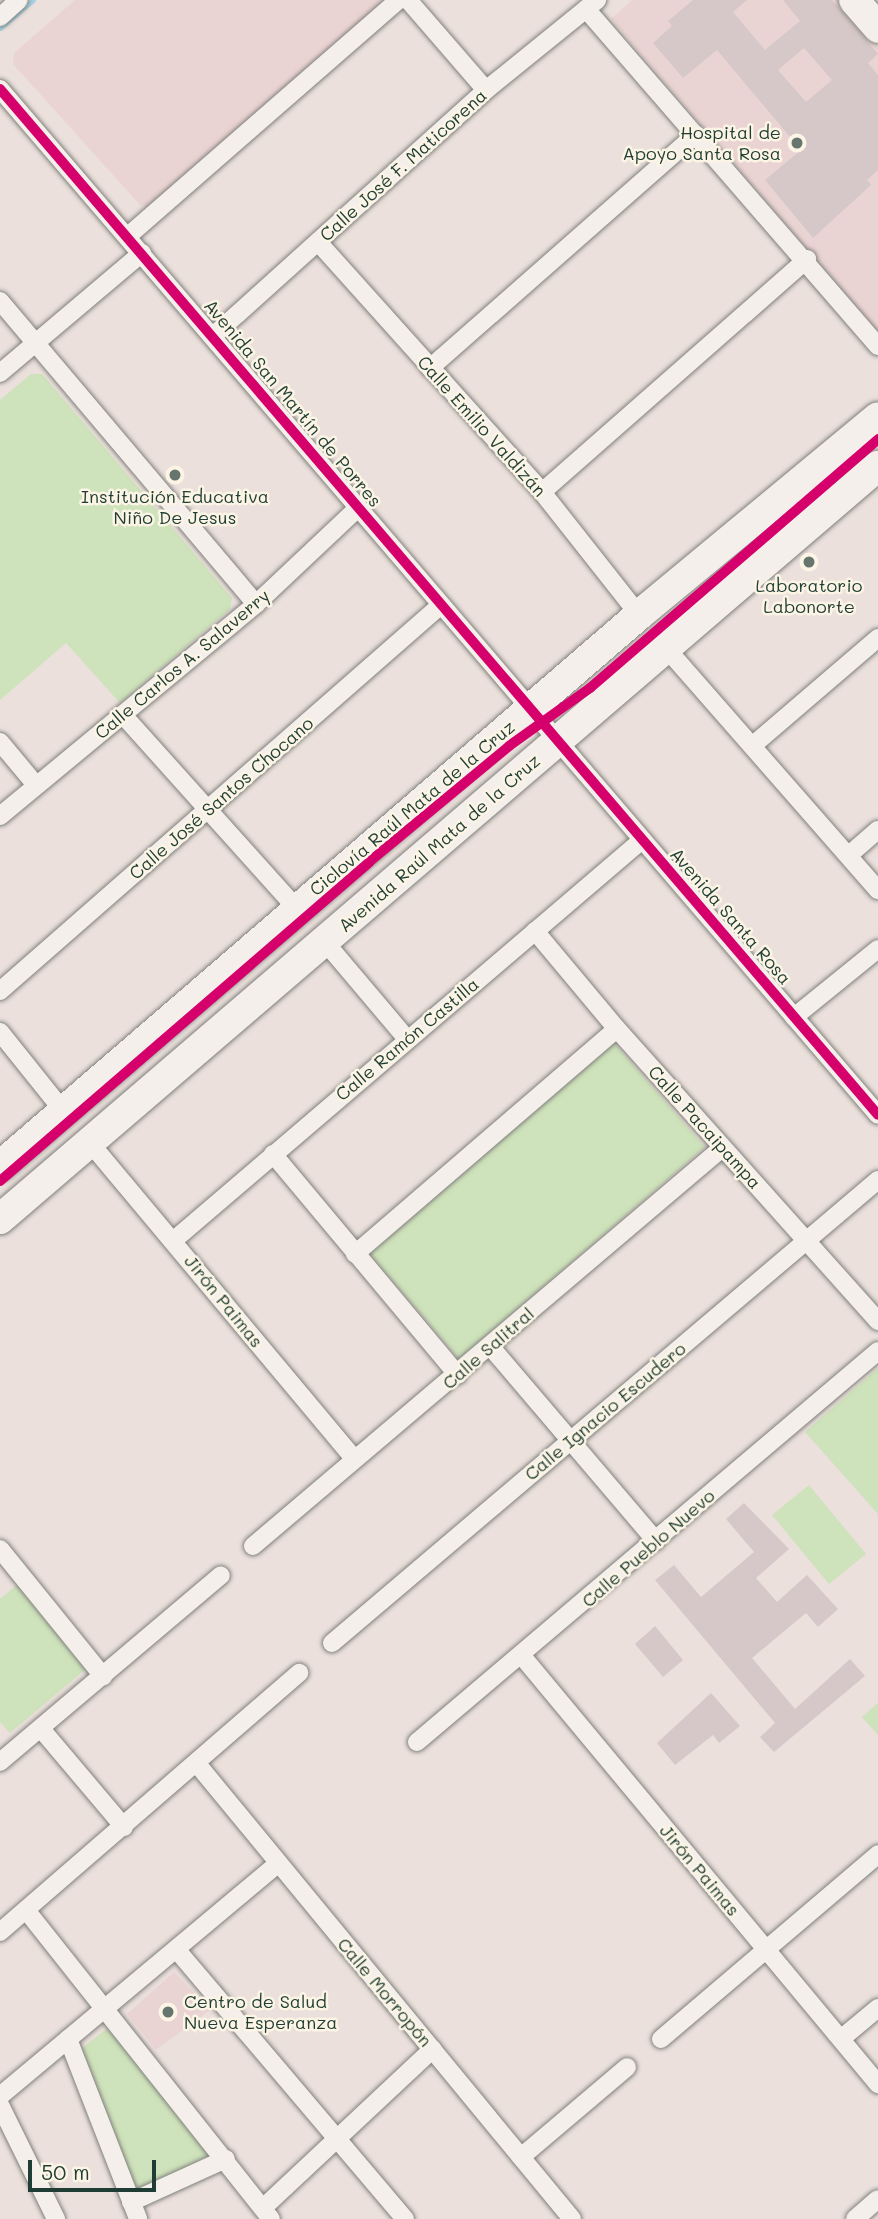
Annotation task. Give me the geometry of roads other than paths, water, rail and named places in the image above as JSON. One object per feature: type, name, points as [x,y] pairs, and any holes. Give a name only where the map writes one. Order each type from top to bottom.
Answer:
[{"type":"main road","points":[[854,0],[878,29]]},
{"type":"main road","points":[[0,1166],[299,911],[639,615],[878,416]]},
{"type":"main road","name":"Avenida Raúl Mata de la Cruz","points":[[0,1219],[91,1144],[878,466]]},
{"type":"street","points":[[0,16],[19,0]]},
{"type":"street","points":[[128,236],[399,0]]},
{"type":"street","points":[[408,0],[486,90]]},
{"type":"street","points":[[592,4],[696,134],[807,259],[878,346]]},
{"type":"street","name":"Calle José F. Maticorena","points":[[213,336],[486,90],[592,4]]},
{"type":"street","name":"Avenida San Martín de Porres","points":[[0,89],[557,740]]},
{"type":"street","points":[[430,368],[696,134]]},
{"type":"street","name":"Calle Emilio Valdizán","points":[[318,242],[542,492],[639,615]]},
{"type":"street","points":[[0,373],[142,253]]},
{"type":"street","points":[[542,492],[807,259]]},
{"type":"street","points":[[0,302],[256,604]]},
{"type":"street","name":"Calle Carlos A. Salaverry","points":[[0,816],[256,604],[359,508]]},
{"type":"street","name":"Calle José Santos Chocano","points":[[0,990],[441,605]]},
{"type":"street","points":[[752,746],[878,638]]},
{"type":"street","points":[[666,648],[878,890]]},
{"type":"street","points":[[123,715],[205,812],[299,911]]},
{"type":"street","name":"Avenida Santa Rosa","points":[[557,740],[878,1115]]},
{"type":"street","points":[[0,742],[36,785]]},
{"type":"street","points":[[849,855],[878,830]]},
{"type":"street","name":"Calle Ramón Castilla","points":[[174,1240],[642,840]]},
{"type":"street","name":"Calle Pacaipampa","points":[[535,930],[617,1029],[878,1321]]},
{"type":"street","points":[[325,942],[407,1039]]},
{"type":"street","points":[[794,1017],[878,949]]},
{"type":"street","points":[[355,1254],[617,1029]]},
{"type":"street","points":[[0,1032],[64,1112]]},
{"type":"street","name":"Jirón Paimas","points":[[91,1144],[174,1240],[354,1459]]},
{"type":"street","name":"Calle Salitral","points":[[253,1546],[354,1459],[458,1375],[722,1148]]},
{"type":"street","points":[[273,1154],[458,1375]]},
{"type":"street","name":"Calle Ignacio Escudero","points":[[332,1643],[878,1180]]},
{"type":"street","points":[[490,1346],[572,1439],[656,1541]]},
{"type":"street","name":"Calle Pueblo Nuevo","points":[[417,1742],[522,1656],[878,1351]]},
{"type":"street","points":[[0,1549],[103,1676]]},
{"type":"street","points":[[0,1762],[42,1730],[221,1575]]},
{"type":"street","name":"Jirón Paimas","points":[[522,1656],[878,2084]]},
{"type":"street","points":[[0,1932],[198,1765],[299,1673]]},
{"type":"street","points":[[42,1730],[124,1827]]},
{"type":"street","name":"Calle Morropón","points":[[198,1765],[572,2219]]},
{"type":"street","points":[[661,2039],[878,1854]]},
{"type":"street","points":[[0,2096],[279,1863]]},
{"type":"street","points":[[26,1910],[268,2213],[338,2140],[433,2049]]},
{"type":"street","points":[[176,1949],[405,2219]]},
{"type":"street","points":[[842,2038],[878,2008]]},
{"type":"street","points":[[68,2039],[134,2211],[226,2160]]},
{"type":"street","points":[[521,2157],[627,2067]]},
{"type":"street","points":[[0,2105],[56,2219]]},
{"type":"street","points":[[855,2219],[878,2199]]},
{"type":"waterway","points":[[0,28],[33,0]]},
{"type":"place","name":"Hospital de Apoyo Santa Rosa","points":[[797,143]]},
{"type":"place","name":"Institución Educativa Niño De Jesus","points":[[175,475]]},
{"type":"place","name":"Laboratorio Labonorte","points":[[809,562]]},
{"type":"place","name":"Centro de Salud Nueva Esperanza","points":[[168,2012]]}]
